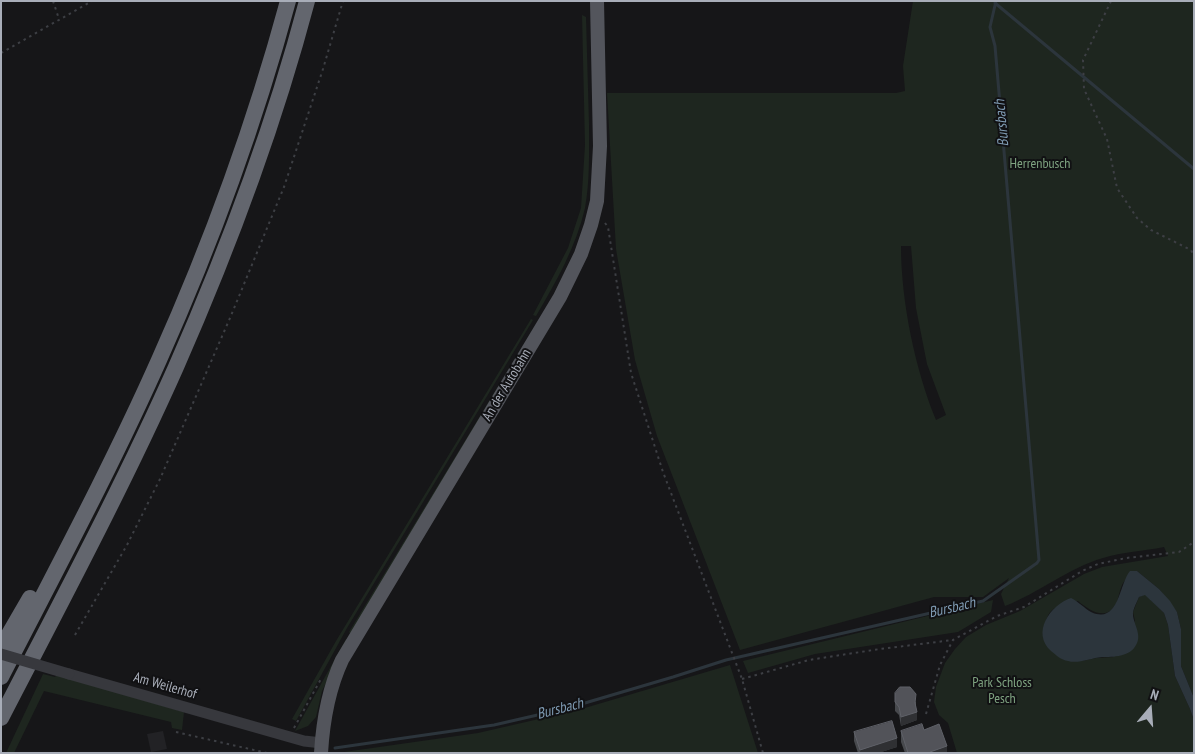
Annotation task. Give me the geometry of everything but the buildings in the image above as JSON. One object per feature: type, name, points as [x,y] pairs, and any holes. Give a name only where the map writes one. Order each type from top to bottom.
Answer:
[{"type":"highway","points":[[1,678],[114,456],[159,359],[200,262],[252,118],[288,1]]},
{"type":"highway","points":[[1,718],[114,498],[176,366],[244,197],[278,98],[307,1]]},
{"type":"highway","points":[[1,648],[26,605],[66,527],[88,507]]},
{"type":"main road","name":"An der Autobahn","points":[[321,748],[329,693],[342,660],[568,282],[587,240],[595,210],[599,176],[597,1]]},
{"type":"street","name":"Am Weilerhof","points":[[1,654],[321,748]]},
{"type":"path","points":[[53,1],[59,19]]},
{"type":"path","points":[[1,53],[92,1]]},
{"type":"path","points":[[75,634],[127,545],[160,478],[230,318],[284,187],[343,1]]},
{"type":"path","points":[[1110,1],[1083,60],[1084,89],[1107,139],[1117,188],[1137,218],[1151,230],[1191,250],[1194,256]]},
{"type":"path","points":[[595,210],[608,227],[631,373],[663,472],[742,679],[763,753]]},
{"type":"path","points":[[742,679],[809,660],[880,648],[953,640],[998,616],[1024,607],[1082,571],[1098,564],[1179,552],[1194,542]]},
{"type":"path","points":[[926,714],[940,665],[953,640]]},
{"type":"path","points":[[294,728],[323,675]]},
{"type":"path","points":[[176,732],[267,753]]},
{"type":"shaded area","points":[[1130,571],[1137,571],[1159,589],[1177,612],[1181,629],[1181,666],[1194,698],[1194,720],[1175,676],[1168,625],[1164,613],[1145,595],[1139,597],[1133,612],[1138,641],[1133,649],[1126,654],[1072,662],[1059,657],[1045,644],[1043,628],[1050,613],[1056,607],[1071,598],[1091,612],[1100,615],[1107,613],[1117,601]]},
{"type":"shaded area","points":[[163,731],[167,749],[151,752],[147,734]]},
{"type":"green space","points":[[913,1],[1194,1],[1194,698],[1181,666],[1181,629],[1177,612],[1159,589],[1137,571],[1123,583],[1117,602],[1112,609],[1107,612],[1097,613],[1078,601],[1063,605],[1053,609],[1047,617],[1043,633],[1082,661],[1113,657],[1135,621],[1133,612],[1139,597],[1145,594],[1164,613],[1168,625],[1175,676],[1194,720],[1194,753],[957,753],[948,723],[939,715],[934,702],[936,687],[945,663],[966,637],[986,625],[1020,611],[1084,574],[1102,567],[1168,556],[1164,547],[1118,554],[1090,562],[1018,601],[1005,606],[1001,594],[1009,578],[983,597],[934,597],[740,650],[657,436],[635,360],[616,249],[607,93],[896,93],[905,91],[903,66]],"holes":[[[901,246],[911,246],[916,308],[927,364],[946,415],[936,420],[928,400],[916,357],[907,312]]]},
{"type":"green space","points":[[582,15],[586,17],[589,124],[587,198],[571,250],[536,316],[533,315],[568,248],[581,208],[585,145]]},
{"type":"green space","points":[[531,319],[533,320],[347,628],[296,721],[292,719],[336,641]]},
{"type":"green space","points":[[537,322],[351,634],[349,632]]},
{"type":"green space","points":[[993,600],[991,612],[958,632],[815,654],[748,673],[743,661]]},
{"type":"green space","points":[[346,639],[348,640],[322,691],[316,717],[308,726],[295,731]]},
{"type":"green space","points":[[730,665],[758,753],[337,753],[478,733],[578,710]]},
{"type":"green space","points":[[43,674],[55,677],[57,675],[184,712],[182,730],[172,728],[171,722],[44,691],[14,753],[6,753]]},
{"type":"waterway","name":"Bursbach","points":[[335,748],[494,725],[568,708],[726,660],[983,601],[1037,563],[1039,560],[995,46],[990,27],[996,1]]},
{"type":"waterway","points":[[995,3],[1194,169]]},
{"type":"park label","name":"Herrenbusch","points":[[1040,164]]},
{"type":"park label","name":"Park Schloss Pesch","points":[[1002,692]]}]
